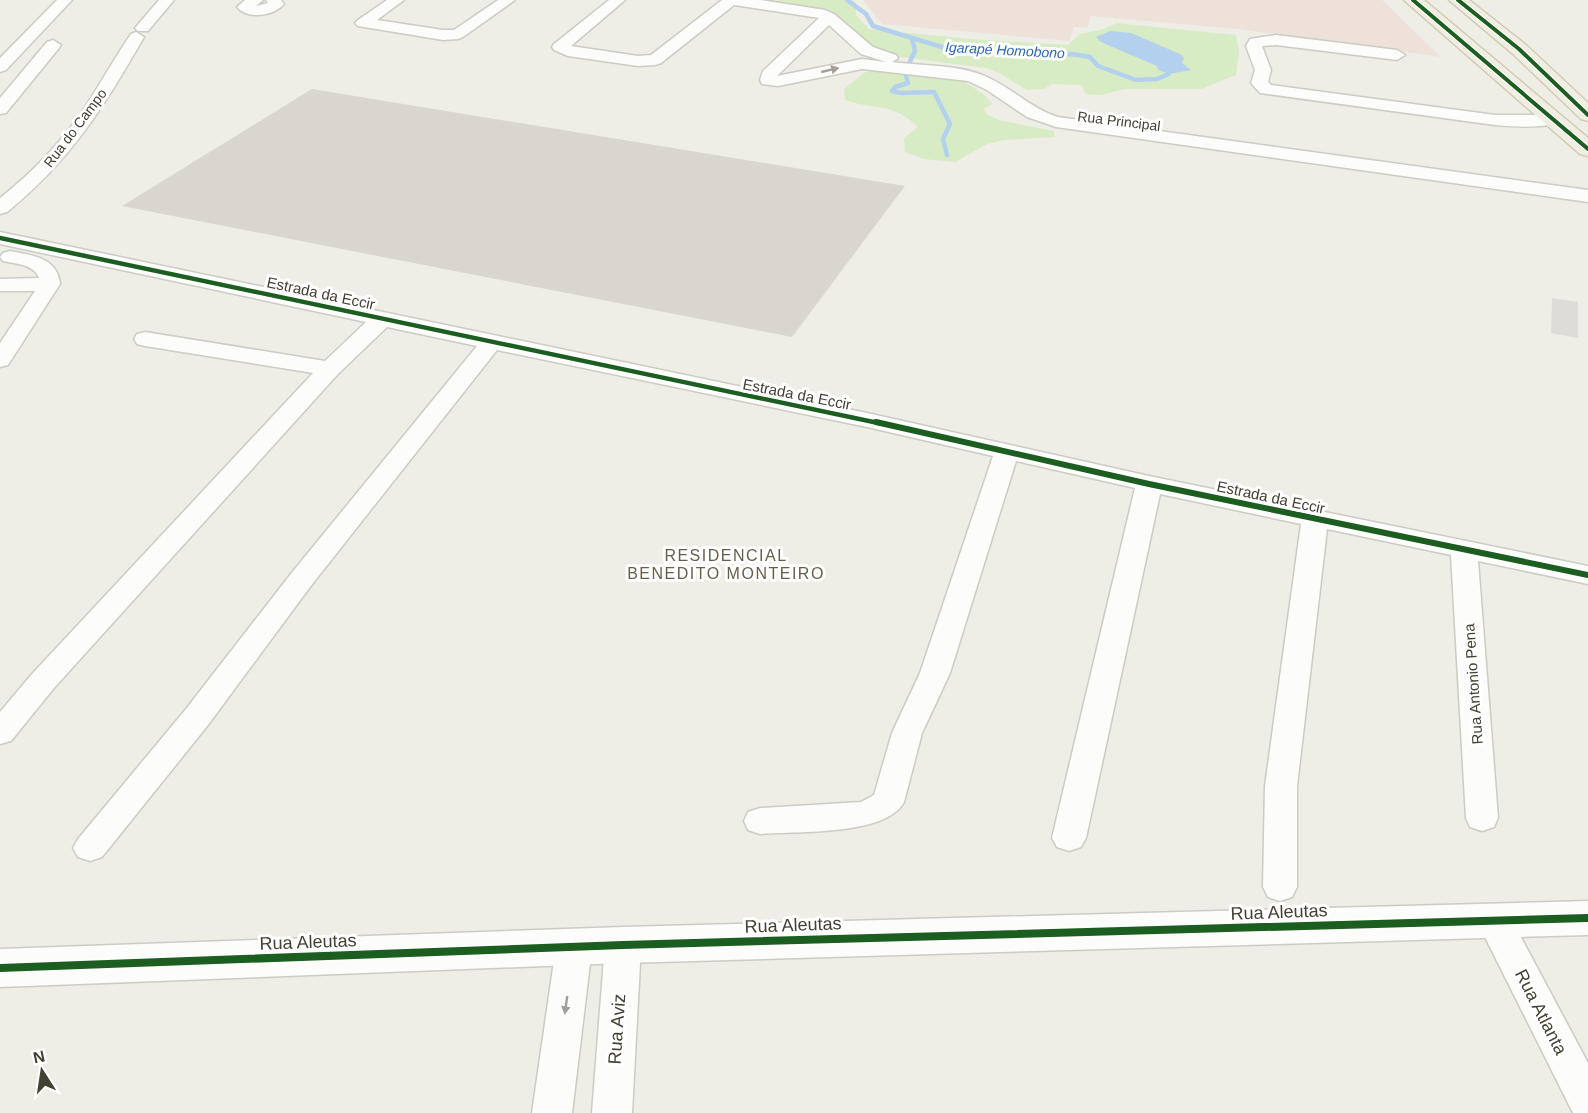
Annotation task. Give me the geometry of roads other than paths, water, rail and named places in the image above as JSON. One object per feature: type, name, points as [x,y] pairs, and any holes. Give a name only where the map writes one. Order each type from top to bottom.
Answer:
[{"type":"main road","points":[[1413,0],[1588,149]]},
{"type":"main road","points":[[1458,0],[1519,49],[1588,116]]},
{"type":"main road","points":[[1554,119],[1588,116]]},
{"type":"street","points":[[0,67],[65,0]]},
{"type":"street","name":"Rua do Campo","points":[[0,208],[45,168],[74,133],[107,86],[140,32],[167,0]]},
{"type":"street","points":[[256,0],[244,7],[262,10],[279,2]]},
{"type":"street","points":[[397,0],[363,23],[443,35],[458,34],[508,0]]},
{"type":"street","points":[[618,0],[561,47],[568,51],[638,62],[659,59],[731,0]]},
{"type":"street","name":"Rua Principal","points":[[731,0],[798,8],[829,17],[869,54],[984,70],[1058,112],[1232,141]]},
{"type":"street","name":"Rua Principal","points":[[829,17],[769,74],[768,80],[773,81],[862,64],[971,76],[1048,120],[1232,141],[1552,185]]},
{"type":"street","points":[[1397,55],[1276,40],[1256,42],[1254,46],[1263,70],[1259,83],[1266,89],[1495,120],[1522,122],[1554,119]]},
{"type":"street","points":[[0,45],[21,45]]},
{"type":"street","points":[[0,109],[53,45]]},
{"type":"street","points":[[11,179],[33,179]]},
{"type":"street","points":[[1552,185],[1588,184]]},
{"type":"street","points":[[1552,185],[1588,196]]},
{"type":"street","name":"Estrada da Eccir","points":[[0,238],[867,420],[1149,484],[1588,575]]},
{"type":"street","points":[[0,255],[34,262],[47,275]]},
{"type":"street","points":[[0,285],[47,275]]},
{"type":"street","points":[[0,359],[47,275]]},
{"type":"street","points":[[0,733],[43,681],[330,369],[383,318]]},
{"type":"street","points":[[145,339],[330,369]]},
{"type":"street","points":[[90,848],[197,717],[300,581],[492,342]]},
{"type":"street","points":[[760,821],[867,814],[888,802],[908,733],[935,672],[1006,453]]},
{"type":"street","points":[[1069,838],[1149,484]]},
{"type":"street","points":[[1280,887],[1281,786],[1315,519]]},
{"type":"street","name":"Rua Antonio Pena","points":[[1464,550],[1482,818]]},
{"type":"street","name":"Rua Aleutas","points":[[0,968],[623,945],[1588,918]]},
{"type":"street","name":"Rua Atlanta","points":[[1495,921],[1588,1102]]},
{"type":"street","name":"Rua Aviz","points":[[612,1113],[623,945]]},
{"type":"street","points":[[552,1113],[574,947]]},
{"type":"water","points":[[1110,31],[1131,33],[1180,54],[1184,58],[1182,63],[1191,70],[1169,74],[1158,70],[1157,66],[1101,42],[1096,37]]},
{"type":"waterway","name":"Igarapé Homobono","points":[[847,0],[866,14],[873,26],[945,48],[993,51],[1034,49],[1051,55],[1072,54],[1090,57],[1098,66],[1136,80],[1157,79],[1169,74]]},
{"type":"waterway","points":[[912,38],[915,51],[905,72],[908,83],[895,87],[892,91],[934,92],[950,124],[943,139],[947,155]]},
{"type":"district","name":"RESIDENCIAL BENEDITO MONTEIRO","points":[[726,564]]}]
